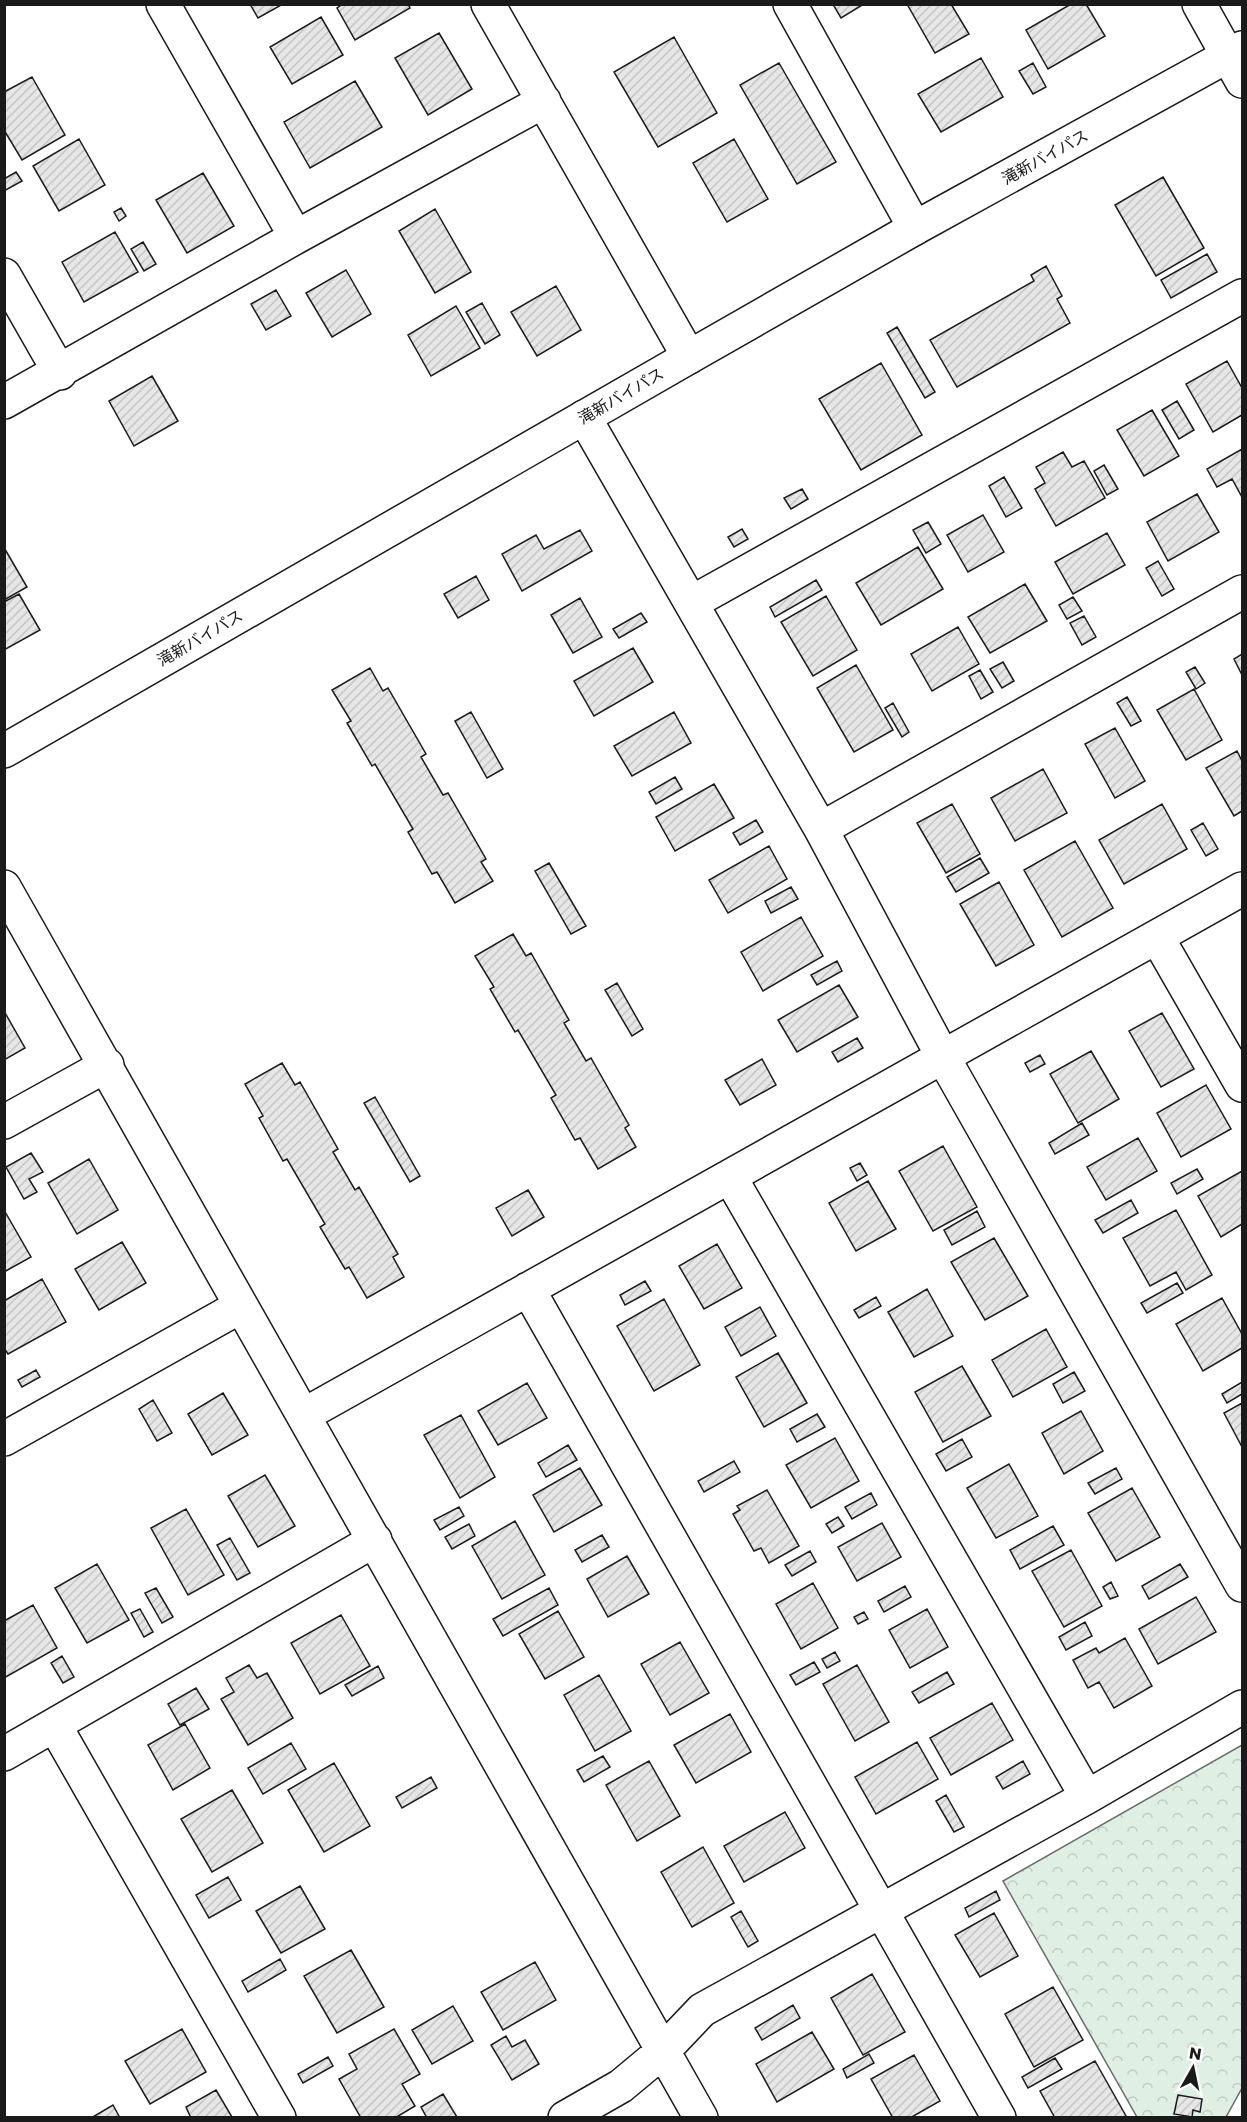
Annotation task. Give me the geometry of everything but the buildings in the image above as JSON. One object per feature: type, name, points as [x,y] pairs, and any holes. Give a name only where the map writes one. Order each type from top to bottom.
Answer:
[{"type":"main road","points":[[163,4],[296,237]]},
{"type":"main road","points":[[488,4],[689,357]]},
{"type":"main road","points":[[790,4],[915,228]]},
{"type":"main road","points":[[1199,4],[1238,62]]},
{"type":"main road","name":"滝新バイパス","points":[[4,751],[915,228],[1238,62]]},
{"type":"main road","points":[[4,402],[60,373],[296,237],[544,101]]},
{"type":"main road","points":[[4,275],[60,373]]},
{"type":"main road","points":[[691,603],[1242,296]]},
{"type":"main road","points":[[584,417],[821,829],[943,1057],[1242,1585]]},
{"type":"main road","points":[[821,829],[1242,592]]},
{"type":"main road","points":[[4,887],[107,1065],[701,2118]]},
{"type":"main road","points":[[304,1415],[1242,889]]},
{"type":"main road","points":[[1158,936],[1242,1085]]},
{"type":"main road","points":[[4,1122],[107,1065]]},
{"type":"main road","points":[[730,1177],[1087,1797]]},
{"type":"main road","points":[[528,1289],[999,2118]]},
{"type":"main road","points":[[4,1439],[241,1306]]},
{"type":"main road","points":[[4,1754],[375,1540]]},
{"type":"main road","points":[[565,2118],[621,2086],[663,2051],[702,2010],[1087,1797],[1242,1707]]},
{"type":"main road","points":[[55,1726],[279,2118]]},
{"type":"green space","points":[[1242,1745],[1242,2088],[1226,2117],[1137,2117],[1003,1881]]}]
